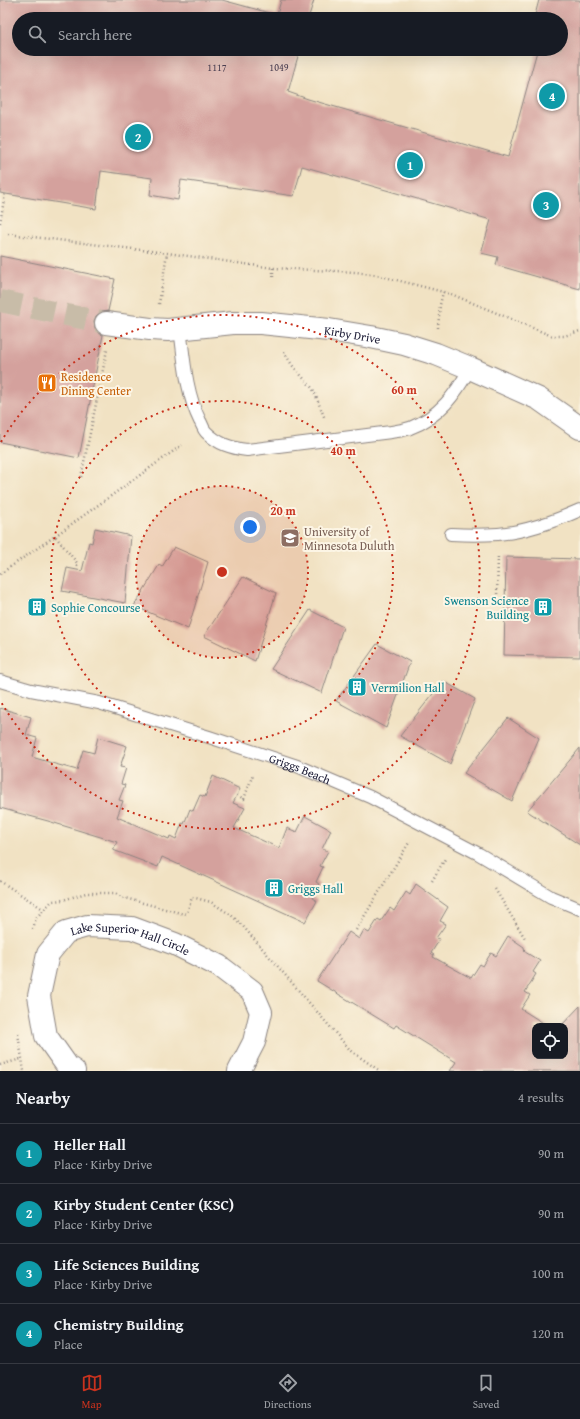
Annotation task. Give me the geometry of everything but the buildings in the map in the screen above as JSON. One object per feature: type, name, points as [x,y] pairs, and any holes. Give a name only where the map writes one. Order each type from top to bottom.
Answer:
[{"type":"street","name":"Kirby Drive","points":[[107,333],[150,329],[168,330],[233,323],[261,323],[371,336],[436,354],[470,368],[539,399],[580,428]]},
{"type":"street","name":"Lake Superior Hall Circle","points":[[74,1071],[68,1067],[46,1036],[39,996],[48,954],[66,932],[87,926],[132,928],[175,944],[220,966],[252,991],[262,1012],[254,1042],[239,1071]]},
{"type":"lane","points":[[180,328],[188,386],[195,410],[205,431],[218,441],[231,448],[247,450],[391,432],[410,428],[428,418],[448,403],[470,368]]},
{"type":"lane","points":[[452,534],[499,534],[519,531],[558,520],[580,510]]},
{"type":"lane","name":"Griggs Beach","points":[[0,681],[31,690],[99,703],[209,736],[297,766],[370,797],[479,854],[551,897],[580,909]]},
{"type":"path","points":[[0,223],[5,194]]},
{"type":"path","points":[[8,234],[167,253],[273,268],[356,272],[378,275],[452,294],[552,336],[564,336],[580,331]]},
{"type":"path","points":[[158,308],[167,253]]},
{"type":"path","points":[[273,268],[274,278]]},
{"type":"path","points":[[438,330],[440,305],[443,292]]},
{"type":"path","points":[[81,477],[107,333]]},
{"type":"path","points":[[280,347],[292,365],[313,389],[325,419]]},
{"type":"path","points":[[0,574],[182,445]]},
{"type":"path","points":[[497,598],[499,534]]},
{"type":"path","points":[[55,536],[78,564],[76,567]]},
{"type":"path","points":[[237,795],[244,799],[260,754]]},
{"type":"path","points":[[356,930],[408,845],[419,823]]},
{"type":"path","points":[[504,869],[495,888],[526,940]]},
{"type":"path","points":[[0,881],[43,909]]},
{"type":"path","points":[[0,1066],[21,1059]]},
{"type":"tunnel","points":[[0,301],[106,323]]},
{"type":"place","name":"Chemistry Building","points":[[552,96]]},
{"type":"place","name":"Kirby Student Center (KSC)","points":[[138,137]]},
{"type":"place","name":"Heller Hall","points":[[410,165]]},
{"type":"place","name":"Life Sciences Building","points":[[546,205]]},
{"type":"place","name":"Residence Dining Center","points":[[47,383]]},
{"type":"place","name":"University of Minnesota Duluth","points":[[290,538]]},
{"type":"place","name":"Sophie Concourse","points":[[37,607]]},
{"type":"place","name":"Swenson Science Building","points":[[543,607]]},
{"type":"place","name":"Vermilion Hall","points":[[357,687]]},
{"type":"place","name":"Griggs Hall","points":[[274,888]]}]
